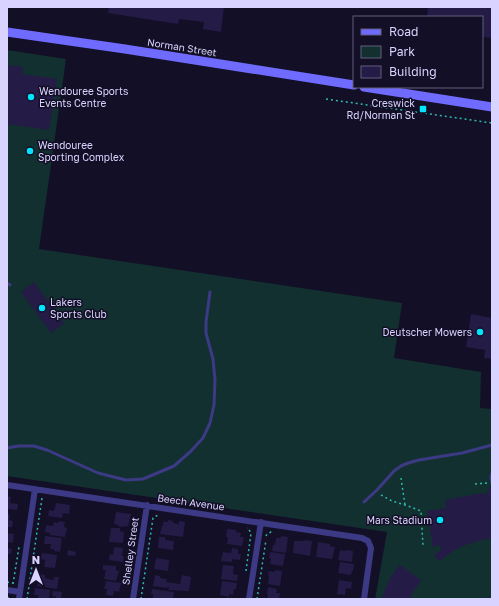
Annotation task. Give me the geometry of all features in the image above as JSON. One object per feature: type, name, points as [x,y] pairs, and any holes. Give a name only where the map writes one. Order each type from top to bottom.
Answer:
[{"type":"main road","name":"Norman Street","points":[[7,32],[353,85]]},
{"type":"main road","points":[[370,88],[492,107]]},
{"type":"street","name":"Beech Avenue","points":[[7,484],[366,539],[370,542],[371,551],[364,599]]},
{"type":"street","points":[[19,599],[35,489]]},
{"type":"street","name":"Shelley Street","points":[[133,599],[147,505]]},
{"type":"street","points":[[249,599],[261,522]]},
{"type":"street","points":[[7,590],[20,592]]},
{"type":"lane","points":[[7,448],[34,446],[53,452],[98,472],[126,480],[143,479],[174,466],[203,438],[210,422],[214,405],[215,380],[213,359],[206,333],[210,292]]},
{"type":"lane","points":[[364,502],[394,471],[404,464],[414,460],[462,453],[492,446]]},
{"type":"lane","points":[[492,473],[492,483]]},
{"type":"path","points":[[326,99],[492,122]]},
{"type":"path","points":[[401,478],[405,505]]},
{"type":"path","points":[[475,484],[485,483]]},
{"type":"path","points":[[381,495],[392,501],[422,512],[423,546]]},
{"type":"path","points":[[27,599],[42,498]]},
{"type":"path","points":[[141,599],[153,518],[158,514]]},
{"type":"path","points":[[257,599],[267,534],[271,532],[279,533]]},
{"type":"path","points":[[245,577],[252,533]]},
{"type":"path","points":[[7,582],[13,583]]},
{"type":"path","points":[[7,598],[11,599]]},
{"type":"green space","points":[[7,50],[66,59],[39,249],[402,303],[394,358],[481,372],[480,408],[492,409],[492,599],[375,599],[387,532],[7,476]]},
{"type":"building","points":[[109,7],[224,7],[221,32],[203,29],[204,22],[179,19],[178,24],[108,13]]},
{"type":"building","points":[[428,7],[492,7],[492,38],[483,37],[483,16],[427,16]]},
{"type":"building","name":"Wendouree Sports Events Centre","points":[[9,65],[23,67],[22,74],[57,79],[49,130],[7,124],[7,77]]},
{"type":"building","name":"Lakers Sports Club","points":[[34,282],[64,323],[51,333],[21,292]]},
{"type":"building","name":"Deutscher Mowers","points":[[471,314],[492,318],[492,359],[484,358],[485,350],[466,347]]},
{"type":"building","points":[[492,485],[492,538],[462,546],[439,561],[434,555],[442,549],[439,545],[433,547],[427,511],[446,508],[445,500],[483,493],[485,495]]},
{"type":"building","points":[[7,496],[11,497],[10,503],[18,504],[17,510],[7,509]]},
{"type":"building","points":[[56,503],[70,505],[69,514],[63,513],[62,518],[48,516],[49,510],[54,511]]},
{"type":"building","points":[[116,512],[131,514],[128,526],[124,527],[114,524]]},
{"type":"building","points":[[7,514],[10,515],[9,520],[13,521],[12,527],[7,527]]},
{"type":"building","points":[[168,520],[179,524],[179,521],[185,522],[183,537],[160,534],[163,522],[168,522]]},
{"type":"building","points":[[59,521],[65,522],[64,527],[67,528],[65,537],[50,535],[50,533],[45,532],[46,525],[53,526],[54,522],[58,523]]},
{"type":"building","points":[[111,528],[120,528],[120,531],[124,532],[123,543],[109,542]]},
{"type":"building","points":[[227,529],[236,530],[236,532],[241,533],[240,537],[244,537],[242,546],[227,544]]},
{"type":"building","points":[[7,533],[14,534],[13,543],[7,542]]},
{"type":"building","points":[[45,536],[62,538],[60,552],[50,549],[51,544],[44,544]]},
{"type":"building","points":[[281,536],[288,537],[286,553],[272,551],[276,538],[281,538]]},
{"type":"building","points":[[159,537],[165,537],[165,540],[174,541],[173,550],[158,548]]},
{"type":"building","points":[[294,541],[312,541],[310,556],[293,553]]},
{"type":"building","points":[[318,542],[330,544],[330,546],[335,547],[332,559],[316,557]]},
{"type":"building","points":[[114,547],[123,548],[123,562],[109,560],[110,554],[113,555]]},
{"type":"building","points":[[7,548],[12,549],[11,554],[7,554]]},
{"type":"building","points":[[232,548],[238,549],[238,554],[241,554],[240,560],[232,559],[232,562],[221,561],[223,552],[231,553]]},
{"type":"building","points":[[68,550],[76,552],[75,556],[67,555]]},
{"type":"building","points":[[340,550],[353,551],[352,562],[338,560]]},
{"type":"building","points":[[270,552],[285,554],[283,566],[270,564]]},
{"type":"building","points":[[42,553],[57,555],[55,568],[44,567],[45,560],[41,559]]},
{"type":"building","points":[[156,558],[169,560],[168,571],[154,569]]},
{"type":"building","points":[[340,562],[354,564],[351,575],[338,573]]},
{"type":"building","points":[[103,565],[116,566],[116,571],[119,571],[116,581],[104,579],[106,570],[103,570]]},
{"type":"building","points":[[223,565],[234,566],[233,574],[238,575],[237,581],[221,579]]},
{"type":"building","points":[[400,565],[421,580],[409,599],[381,599],[390,578]]},
{"type":"building","points":[[275,570],[282,571],[280,586],[268,584],[268,571],[275,572]]},
{"type":"building","points":[[39,574],[45,575],[45,578],[53,580],[54,577],[59,577],[57,589],[37,586]]},
{"type":"building","points":[[155,575],[160,576],[160,578],[167,579],[166,582],[180,584],[182,575],[191,577],[189,591],[168,590],[169,587],[153,586]]},
{"type":"building","points":[[339,580],[352,582],[351,589],[346,588],[345,595],[337,594]]},
{"type":"building","points":[[106,581],[121,583],[119,592],[114,591],[113,596],[106,595],[107,589],[104,589]]},
{"type":"building","points":[[222,581],[237,583],[233,595],[229,594],[229,597],[220,595]]},
{"type":"building","points":[[268,587],[277,589],[276,593],[280,593],[279,599],[267,599]]},
{"type":"building","points":[[35,588],[50,590],[49,599],[38,599],[38,595],[34,595]]},
{"type":"building","points":[[152,589],[174,592],[173,599],[153,599],[153,594],[151,594]]},
{"type":"building","points":[[53,591],[62,592],[61,599],[56,599],[56,597],[52,596]]},
{"type":"place","name":"Wendouree Sports Events Centre","points":[[31,97]]},
{"type":"place","name":"Creswick Rd/Norman St","points":[[423,109]]},
{"type":"place","name":"Wendouree Sporting Complex","points":[[30,151]]},
{"type":"place","name":"Lakers Sports Club","points":[[42,308]]},
{"type":"place","name":"Deutscher Mowers","points":[[480,332]]},
{"type":"place","name":"Mars Stadium","points":[[440,520]]}]
